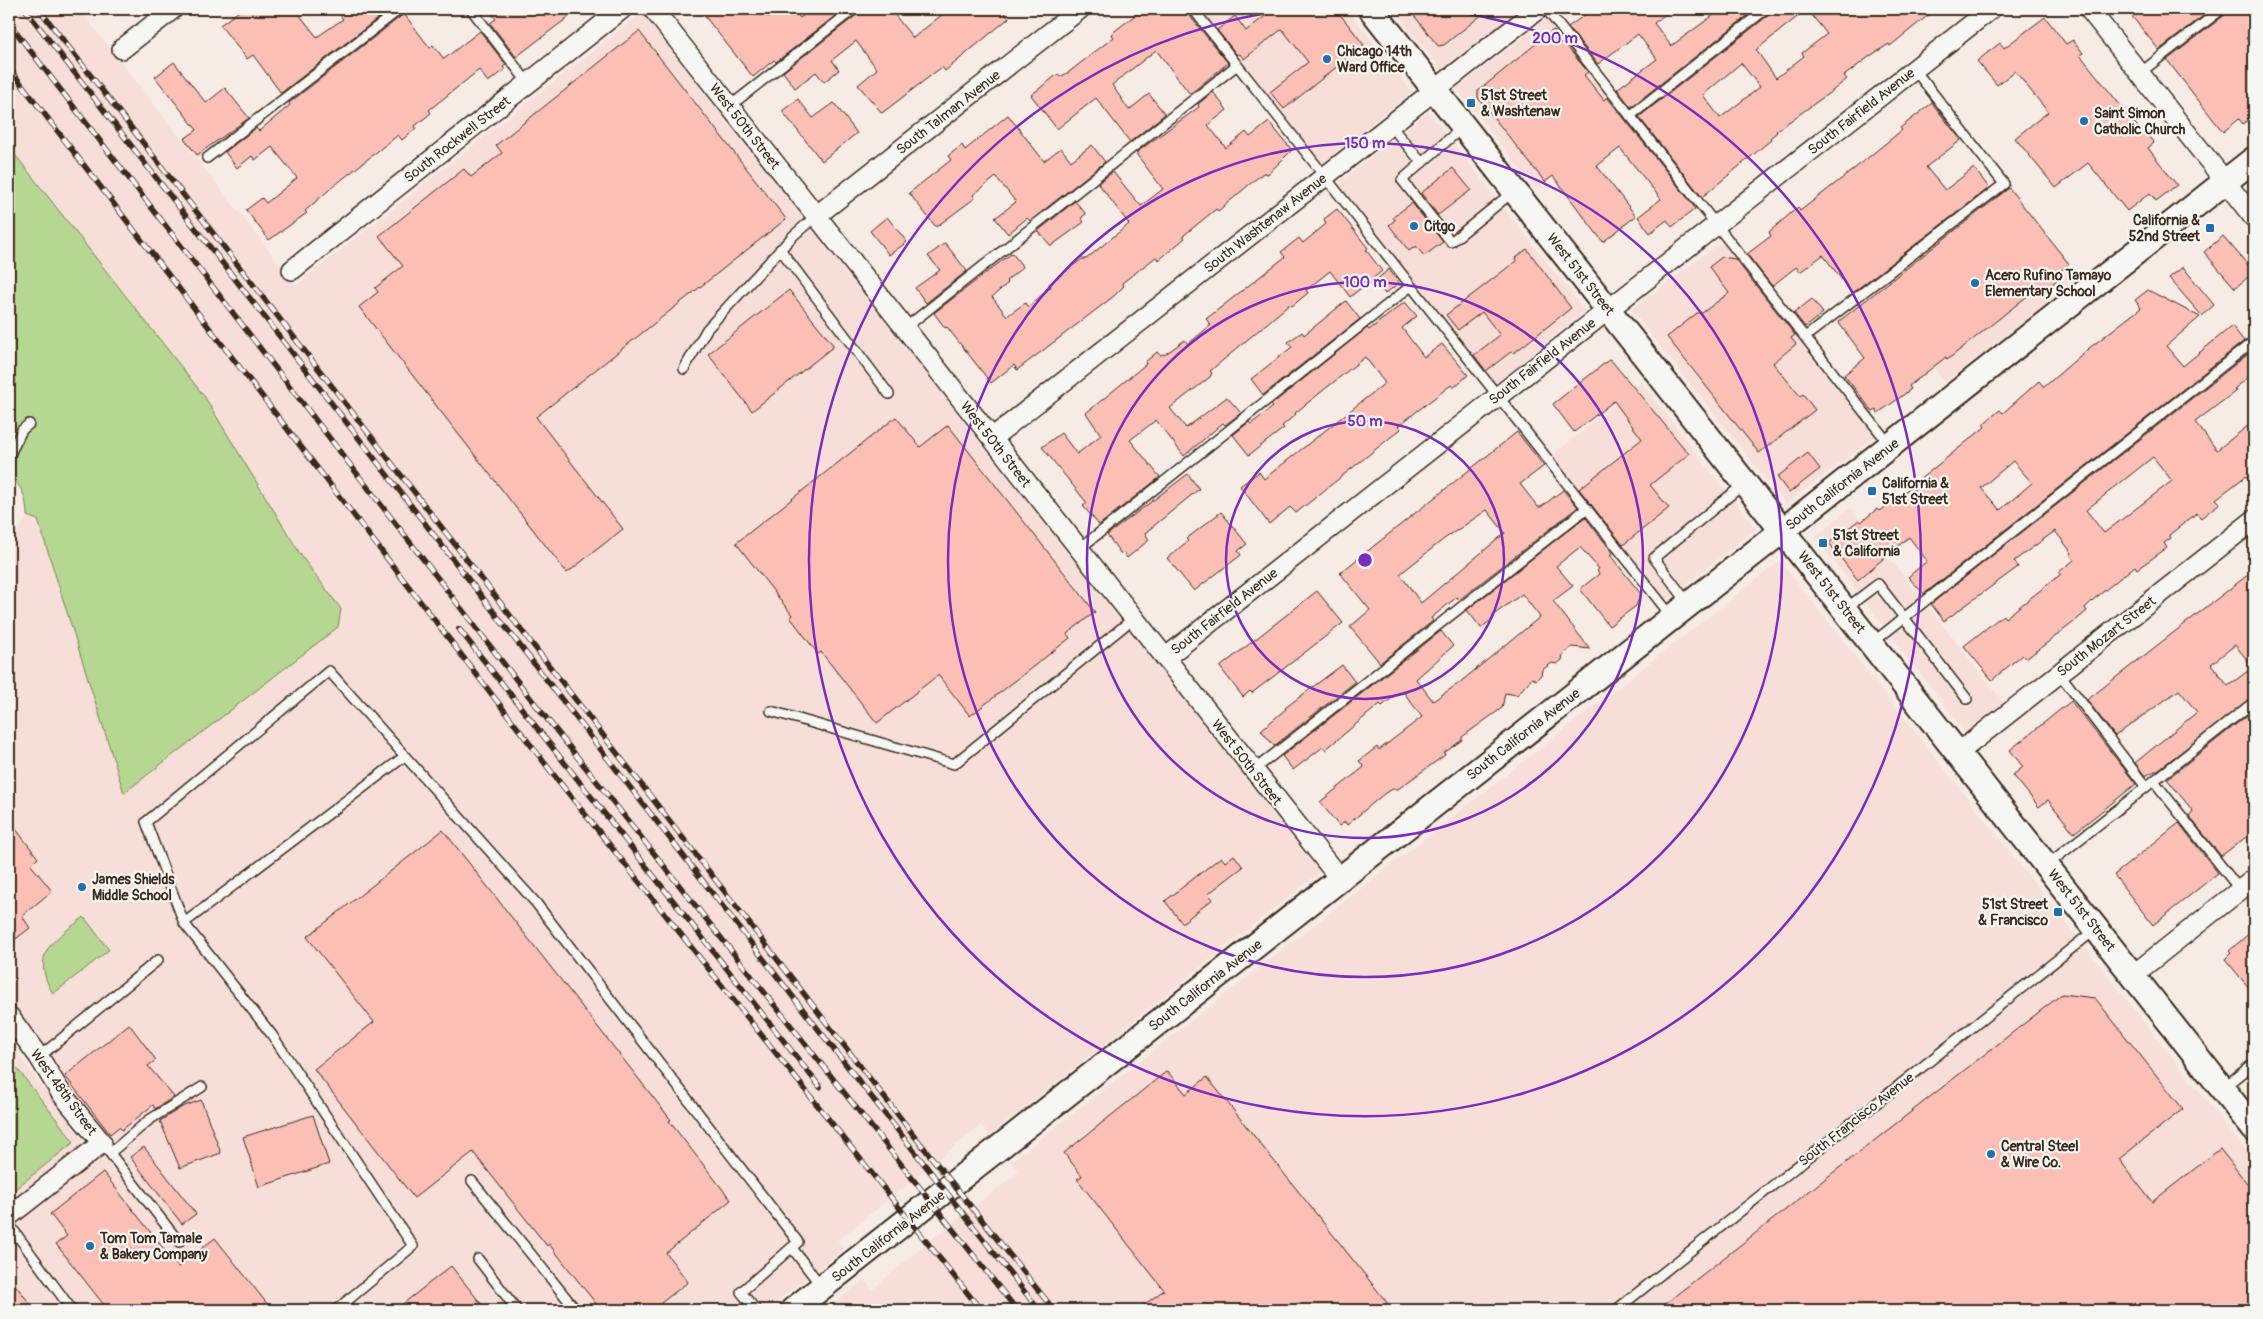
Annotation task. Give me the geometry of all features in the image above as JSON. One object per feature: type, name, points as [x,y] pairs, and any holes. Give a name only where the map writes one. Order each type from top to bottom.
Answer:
[{"type":"street","points":[[122,49],[173,9]]},
{"type":"street","name":"South Rockwell Street","points":[[292,270],[622,9]]},
{"type":"street","name":"West 50th Street","points":[[653,9],[1340,879]]},
{"type":"street","name":"South Talman Avenue","points":[[816,216],[1080,9]]},
{"type":"street","name":"West 51st Street","points":[[1371,9],[2254,1129]]},
{"type":"street","name":"South Washtenaw Avenue","points":[[992,438],[1538,9]]},
{"type":"street","name":"South Fairfield Avenue","points":[[1165,658],[1990,9]]},
{"type":"street","points":[[2089,9],[2254,218]]},
{"type":"street","name":"South California Avenue","points":[[793,1310],[2254,159]]},
{"type":"street","name":"South Mozart Street","points":[[1958,753],[2254,520]]},
{"type":"street","points":[[2133,974],[2247,884]]},
{"type":"street","name":"West 48th Street","points":[[9,1016],[62,1093],[106,1148]]},
{"type":"street","points":[[9,1216],[106,1148]]},
{"type":"lane","points":[[207,158],[400,9]]},
{"type":"lane","points":[[471,9],[528,83]]},
{"type":"lane","points":[[730,106],[854,9]]},
{"type":"lane","points":[[1193,9],[1587,508],[1680,610]]},
{"type":"lane","points":[[1546,9],[1890,446]]},
{"type":"lane","points":[[1630,116],[1766,9]]},
{"type":"lane","points":[[2140,73],[2222,9]]},
{"type":"lane","points":[[905,328],[1237,64]]},
{"type":"lane","points":[[1805,337],[2004,184],[1914,69]]},
{"type":"lane","points":[[1390,125],[1422,163]]},
{"type":"lane","points":[[1464,126],[1402,180],[1451,242],[1515,191]]},
{"type":"lane","points":[[684,369],[707,329],[780,249],[816,216]]},
{"type":"lane","points":[[780,249],[890,394]]},
{"type":"lane","points":[[1079,549],[1411,286]]},
{"type":"lane","points":[[1872,643],[2254,341]]},
{"type":"lane","points":[[9,456],[22,430],[29,424]]},
{"type":"lane","points":[[1680,610],[1654,558],[1746,483]]},
{"type":"lane","points":[[1254,770],[1587,508]]},
{"type":"lane","points":[[1845,609],[1878,584],[1967,699]]},
{"type":"lane","points":[[771,711],[954,764],[1134,618]]},
{"type":"lane","points":[[336,1310],[413,1246],[272,1035],[184,923],[146,822],[329,671],[536,903],[798,1242],[741,1292],[756,1310]]},
{"type":"lane","points":[[2059,674],[2150,784],[2247,884]]},
{"type":"lane","points":[[2047,866],[2254,702]]},
{"type":"lane","points":[[184,923],[405,756]]},
{"type":"lane","name":"South Francisco Avenue","points":[[1616,1310],[2096,929]]},
{"type":"lane","points":[[39,1057],[158,960]]},
{"type":"lane","points":[[2222,1088],[2254,1063]]},
{"type":"lane","points":[[179,1242],[106,1148],[202,1088]]},
{"type":"lane","points":[[472,1181],[576,1310]]},
{"type":"lane","points":[[9,1224],[72,1310]]},
{"type":"lane","points":[[792,1248],[823,1287]]},
{"type":"lane","points":[[478,1259],[517,1310]]},
{"type":"shaded area","points":[[9,9],[79,9],[296,285],[641,13],[1320,872],[990,1135],[981,1125],[838,1240],[844,1249],[765,1310],[9,1310],[9,1041],[43,1089],[59,1077],[9,998],[9,540],[18,532],[27,516],[38,520],[124,793],[338,627],[341,609],[302,557],[204,396],[9,147]]},
{"type":"shaded area","points":[[1193,9],[1347,9],[1412,92],[1317,167]]},
{"type":"shaded area","points":[[1393,9],[1521,9],[1441,69]]},
{"type":"shaded area","points":[[1551,15],[1630,116],[1536,189],[1457,89]]},
{"type":"shaded area","points":[[1428,112],[1585,311],[1491,388],[1333,187]]},
{"type":"shaded area","name":"Acero Rufino Tamayo Elementary School","points":[[2004,184],[2078,279],[1945,382],[1870,286]]},
{"type":"shaded area","points":[[1726,238],[1880,433],[1786,504],[1631,310]]},
{"type":"shaded area","points":[[1641,383],[1756,529],[1662,604],[1548,459]]},
{"type":"shaded area","points":[[1850,508],[2004,703],[1966,733],[1815,537]]},
{"type":"shaded area","points":[[1780,561],[2254,1161],[2254,1310],[826,1310],[865,1279],[872,1290],[927,1243],[1019,1172],[1011,1162]]},
{"type":"green space","points":[[9,147],[204,396],[302,557],[341,609],[338,627],[124,793],[38,520],[27,516],[26,504],[21,489],[9,476]]},
{"type":"green space","points":[[84,917],[109,950],[53,994],[46,979],[44,957],[48,948],[63,933]]},
{"type":"green space","points":[[9,1058],[74,1142],[9,1194]]},
{"type":"building","points":[[242,9],[295,9],[317,37],[343,19],[335,9],[390,9],[281,93],[253,55],[247,59],[220,25]]},
{"type":"building","points":[[488,9],[579,9],[516,57],[490,23],[496,19]]},
{"type":"building","points":[[699,9],[762,9],[768,17],[779,9],[793,9],[800,18],[811,9],[844,9],[776,62],[774,60],[753,77]]},
{"type":"building","points":[[860,9],[890,9],[913,38],[949,9],[1002,9],[1009,18],[945,71],[942,67],[882,113],[858,85],[877,69],[856,41],[832,60],[839,70],[824,82],[816,72],[795,88],[783,72],[858,14]]},
{"type":"building","points":[[1143,9],[1184,9],[1228,63],[1190,94],[1156,50],[1112,85],[1129,110],[1149,94],[1165,114],[1130,142],[1096,98],[1057,129],[1031,95],[1058,74],[1060,77],[1069,72],[1114,37],[1111,34]]},
{"type":"building","name":"Chicago 14th Ward Office","points":[[1274,9],[1336,9],[1364,45],[1284,109],[1270,92],[1308,62],[1282,29],[1244,59],[1240,54],[1237,55],[1217,30],[1235,16],[1246,31]]},
{"type":"building","points":[[1409,9],[1489,9],[1444,45],[1438,46]]},
{"type":"building","points":[[1593,9],[1672,9],[1654,23],[1671,46],[1722,9],[1756,9],[1631,107],[1617,89],[1657,59],[1638,34],[1598,64],[1568,27]]},
{"type":"building","points":[[1772,9],[1807,9],[1936,9],[1890,46],[1889,44],[1870,56],[1844,76],[1847,79],[1776,131],[1770,138],[1771,140],[1702,197],[1639,117],[1770,14]],"holes":[[[1807,9],[1827,34],[1802,53],[1804,56],[1776,78],[1756,50]],[[1741,63],[1760,87],[1720,118],[1703,95]]]},
{"type":"building","points":[[2126,9],[2212,9],[2159,50]]},
{"type":"building","points":[[2228,9],[2254,9],[2254,31],[2246,38],[2254,49],[2254,115],[2243,124],[2239,119],[2223,132],[2167,60],[2226,14]]},
{"type":"building","points":[[404,14],[430,48],[433,45],[444,59],[480,31],[506,65],[503,67],[505,70],[488,82],[479,70],[429,110],[431,113],[402,140],[398,135],[330,189],[305,211],[307,213],[269,240],[246,210],[262,198],[266,203],[297,178],[272,147],[255,160],[252,156],[237,168],[225,152],[256,128],[259,131],[290,105],[289,103]]},
{"type":"building","name":"Saint Simon Catholic Church","points":[[2045,17],[2066,44],[2073,40],[2083,53],[2080,55],[2141,131],[2143,130],[2154,143],[2148,148],[2177,185],[2156,201],[2150,193],[2127,211],[2088,163],[2056,188],[2015,138],[2048,112],[2015,71],[1997,85],[1977,61],[2000,43],[2004,48]]},
{"type":"building","points":[[1553,30],[1588,72],[1584,75],[1604,100],[1607,97],[1693,205],[1695,209],[1672,227],[1667,220],[1650,233],[1638,217],[1661,199],[1620,148],[1597,166],[1636,216],[1603,242],[1553,176],[1545,182],[1478,98],[1478,91]]},
{"type":"building","points":[[639,31],[786,219],[536,417],[623,529],[567,573],[359,307],[378,292],[375,288],[403,266],[379,236],[464,169],[471,177],[502,153],[496,145]]},
{"type":"building","points":[[174,62],[206,103],[225,88],[249,118],[197,155],[184,139],[197,130],[155,77]]},
{"type":"building","points":[[1213,92],[1227,110],[1208,125],[1226,148],[1246,132],[1250,137],[1269,122],[1292,150],[1268,174],[1263,173],[1218,211],[1216,209],[1183,236],[1185,238],[1159,260],[1156,257],[1122,283],[1124,286],[1114,296],[1017,370],[1014,365],[991,383],[934,313],[1012,253],[1023,267],[1006,281],[1008,283],[992,297],[1007,316],[1025,303],[1028,307],[1051,287],[1049,284],[1082,259],[1086,259],[1129,224],[1098,183],[1113,172],[1141,206],[1163,189],[1137,155],[1137,152],[1199,107],[1198,104]]},
{"type":"building","points":[[798,99],[813,118],[834,103],[857,133],[822,161],[782,111]]},
{"type":"building","points":[[1932,103],[1961,140],[1926,167],[1945,190],[1974,168],[1989,188],[1852,293],[1823,255],[1800,272],[1796,267],[1772,286],[1747,254],[1771,236],[1769,232],[1798,207],[1800,211],[1902,130],[1900,128]]},
{"type":"building","points":[[1008,115],[1044,161],[1061,148],[1071,161],[1092,145],[1105,162],[1030,221],[1027,218],[1008,234],[995,218],[1016,202],[996,177],[973,195],[975,198],[936,227],[909,193],[951,160],[948,156],[962,145],[965,150]]},
{"type":"building","name":"Citgo","points":[[1453,168],[1471,190],[1438,215],[1421,193]]},
{"type":"building","name":"Acero Rufino Tamayo Elementary School","points":[[2009,188],[2069,264],[2059,272],[2062,276],[2039,295],[2035,290],[1947,360],[1946,357],[1909,386],[1911,389],[1898,399],[1878,413],[1876,410],[1873,412],[1844,375],[1865,358],[1838,322]]},
{"type":"building","points":[[1075,201],[1086,214],[1081,218],[1084,222],[1051,246],[1038,231]]},
{"type":"building","name":"Citgo","points":[[1412,203],[1443,242],[1424,256],[1416,246],[1409,251],[1389,225],[1395,220],[1393,217]]},
{"type":"building","points":[[1337,209],[1368,248],[1366,250],[1382,271],[1350,297],[1330,271],[1306,290],[1308,293],[1292,306],[1290,304],[1210,371],[1212,373],[1210,377],[1170,408],[1186,428],[1227,397],[1241,413],[1225,425],[1223,423],[1184,456],[1156,420],[1130,440],[1160,477],[1099,525],[1083,506],[1087,503],[1042,447],[1061,433],[1077,454],[1101,435],[1086,413],[1146,364],[1145,362],[1157,352],[1160,355],[1164,355],[1185,340],[1188,344],[1211,325],[1206,319],[1285,257],[1281,252],[1299,238],[1303,243],[1326,224],[1324,219]]},
{"type":"building","points":[[887,217],[907,242],[889,255],[870,231]]},
{"type":"building","points":[[2223,236],[2254,272],[2235,288],[2204,252]]},
{"type":"building","points":[[945,243],[967,271],[926,303],[915,288],[940,270],[928,256]]},
{"type":"building","points":[[1527,249],[1571,308],[1514,353],[1512,351],[1486,371],[1474,355],[1500,335],[1482,312],[1458,330],[1446,315],[1516,261],[1515,258]]},
{"type":"building","points":[[1722,257],[1735,259],[1795,335],[1791,338],[1796,344],[1773,363],[1800,396],[1803,394],[1815,410],[1759,453],[1667,337],[1697,313],[1702,313],[1729,293],[1709,267]]},
{"type":"building","points":[[2183,267],[2214,305],[2202,316],[2169,278]]},
{"type":"building","points":[[1389,269],[1399,283],[1385,294],[1375,281]]},
{"type":"building","points":[[789,290],[834,346],[752,411],[708,354]]},
{"type":"building","points":[[2148,290],[2200,317],[2166,346],[2183,366],[2232,326],[2244,341],[1924,594],[1908,577],[1927,561],[1909,537],[1858,580],[1829,543],[1859,520],[1861,522],[1877,509],[1879,511],[1898,497],[1985,427],[1983,424],[2000,410],[2003,413],[2039,381],[2044,387],[2088,349],[2141,308],[2135,300]],"holes":[[[2013,461],[2032,483],[2000,510],[1981,488]]]},
{"type":"building","points":[[1812,299],[1823,313],[1805,327],[1794,313]]},
{"type":"building","points":[[1346,301],[1360,319],[1263,395],[1251,379],[1292,347],[1288,342],[1302,332],[1304,335]]},
{"type":"building","points":[[1405,302],[1417,316],[1402,328],[1424,357],[1442,344],[1468,375],[1453,388],[1451,385],[1398,426],[1401,429],[1296,513],[1290,507],[1269,524],[1240,486],[1259,472],[1264,479],[1385,383],[1365,357],[1295,413],[1282,426],[1284,428],[1249,455],[1233,435],[1273,407],[1271,405],[1367,328],[1369,330]]},
{"type":"building","points":[[2252,351],[2254,354],[2254,373],[2234,389],[2236,391],[2195,422],[2217,450],[2254,421],[2254,486],[2246,476],[2216,499],[2220,503],[2201,518],[2197,513],[2169,535],[2171,538],[2164,543],[2167,548],[2137,569],[2135,566],[2093,600],[2085,608],[2087,611],[2074,622],[2026,659],[2022,655],[1992,680],[1964,646],[2003,615],[2005,618],[2061,574],[2059,572],[2074,560],[2070,554],[2072,553],[2055,531],[2014,561],[2018,567],[1944,621],[1931,604]],"holes":[[[2153,457],[2172,481],[2104,533],[2086,510]]]},
{"type":"building","points":[[1610,359],[1689,454],[1650,485],[1669,508],[1623,545],[1579,489],[1642,439],[1614,401],[1574,432],[1553,404]]},
{"type":"building","points":[[896,417],[920,447],[948,425],[1095,612],[1067,634],[1070,638],[970,716],[938,675],[877,723],[821,652],[818,654],[790,617],[792,615],[736,543]]},
{"type":"building","points":[[1517,432],[1544,466],[1520,484],[1538,507],[1541,507],[1563,490],[1578,507],[1459,600],[1457,597],[1431,618],[1433,621],[1380,663],[1350,627],[1370,610],[1340,573]],"holes":[[[1487,510],[1505,533],[1421,603],[1400,574],[1444,539]]]},
{"type":"building","points":[[1808,453],[1820,469],[1789,493],[1777,477]]},
{"type":"building","points":[[1188,474],[1199,489],[1145,533],[1149,540],[1127,558],[1123,552],[1121,554],[1107,535]]},
{"type":"building","points":[[1221,512],[1247,544],[1238,551],[1241,555],[1194,591],[1167,558],[1188,541],[1186,539]]},
{"type":"building","points":[[1585,517],[1613,553],[1610,555],[1641,594],[1636,606],[1609,626],[1580,589],[1599,574],[1597,571],[1599,569],[1580,547],[1556,566],[1573,586],[1553,601],[1590,649],[1572,647],[1563,654],[1562,660],[1557,664],[1552,663],[1542,670],[1541,675],[1536,680],[1532,678],[1517,695],[1505,693],[1502,708],[1462,737],[1462,740],[1444,753],[1445,755],[1398,789],[1385,793],[1347,825],[1345,822],[1339,826],[1320,802],[1364,767],[1359,761],[1377,747],[1379,750],[1422,717],[1402,690],[1382,706],[1380,704],[1325,750],[1323,747],[1293,770],[1282,756],[1441,631],[1453,646],[1416,679],[1433,701],[1459,683],[1540,617],[1522,594],[1492,616],[1494,618],[1481,628],[1467,610]]},
{"type":"building","points":[[2254,570],[2254,696],[2159,769],[2145,776],[2135,763],[2197,712],[2179,690],[2115,736],[2087,700]],"holes":[[[2235,645],[2253,667],[2228,686],[2211,664]]]},
{"type":"building","points":[[1317,591],[1343,623],[1252,693],[1250,691],[1243,697],[1220,667]]},
{"type":"building","points":[[1342,665],[1355,682],[1274,746],[1261,730],[1285,708]]},
{"type":"building","points":[[2071,701],[2136,784],[2074,833],[2048,800],[2039,807],[2013,775],[2023,767],[2010,750]]},
{"type":"building","points":[[2254,710],[2254,831],[2221,856],[2189,816],[2193,811],[2167,779]]},
{"type":"building","name":"James Shields Middle School","points":[[9,820],[38,858],[31,865],[52,891],[22,916],[30,928],[9,944]]},
{"type":"building","points":[[2179,823],[2218,873],[2153,925],[2114,875]]},
{"type":"building","points":[[443,830],[671,1120],[669,1121],[731,1200],[666,1253],[688,1282],[661,1303],[666,1310],[601,1310],[549,1244],[547,1246],[473,1152],[414,1198],[314,1069],[374,1022],[307,937]]},
{"type":"building","points":[[1234,855],[1243,867],[1208,894],[1213,899],[1182,923],[1165,901],[1221,857],[1225,862]]},
{"type":"building","points":[[2254,929],[2254,994],[2225,959],[2231,953],[2229,951]]},
{"type":"building","name":"Central Steel & Wire Co.","points":[[2062,994],[2095,998],[2183,1109],[2119,1159],[2152,1202],[2220,1149],[2254,1192],[2254,1310],[1657,1310]]},
{"type":"building","points":[[129,1024],[156,1060],[148,1066],[174,1097],[155,1109],[153,1105],[122,1130],[119,1127],[110,1134],[65,1076]]},
{"type":"building","points":[[1167,1071],[1186,1094],[1207,1077],[1393,1310],[1137,1310],[1164,1290],[1077,1179],[1082,1176],[1064,1153]]},
{"type":"building","points":[[201,1100],[221,1153],[180,1168],[160,1121],[182,1107]]},
{"type":"building","points":[[313,1115],[329,1164],[259,1187],[243,1137]]},
{"type":"building","points":[[144,1147],[196,1214],[182,1224],[130,1157]]},
{"type":"building","points":[[103,1172],[178,1267],[215,1238],[272,1310],[108,1310],[56,1244],[67,1236],[50,1214]]},
{"type":"building","points":[[451,1266],[486,1310],[395,1310]]},
{"type":"building","points":[[9,1277],[35,1310],[9,1310]]},
{"type":"railway","points":[[25,9],[811,1020],[1039,1310]]},
{"type":"railway","points":[[39,9],[916,1138],[1054,1310]]},
{"type":"railway","points":[[9,23],[528,695],[1017,1310]]},
{"type":"railway","points":[[9,68],[557,779],[981,1310]]},
{"type":"railway","points":[[459,629],[820,1087]]},
{"type":"place","name":"Chicago 14th Ward Office","points":[[1327,59]]},
{"type":"place","name":"51st Street & Washtenaw","points":[[1471,103]]},
{"type":"place","name":"Saint Simon Catholic Church","points":[[2084,121]]},
{"type":"place","name":"Citgo","points":[[1414,226]]},
{"type":"place","name":"California & 52nd Street","points":[[2210,228]]},
{"type":"place","name":"Acero Rufino Tamayo Elementary School","points":[[1975,283]]},
{"type":"place","name":"California & 51st Street","points":[[1872,491]]},
{"type":"place","name":"51st Street & California","points":[[1823,543]]},
{"type":"place","name":"James Shields Middle School","points":[[82,887]]},
{"type":"place","name":"51st Street & Francisco","points":[[2058,912]]},
{"type":"place","name":"Central Steel & Wire Co.","points":[[1991,1154]]},
{"type":"place","name":"Tom Tom Tamale & Bakery Company","points":[[90,1246]]}]
